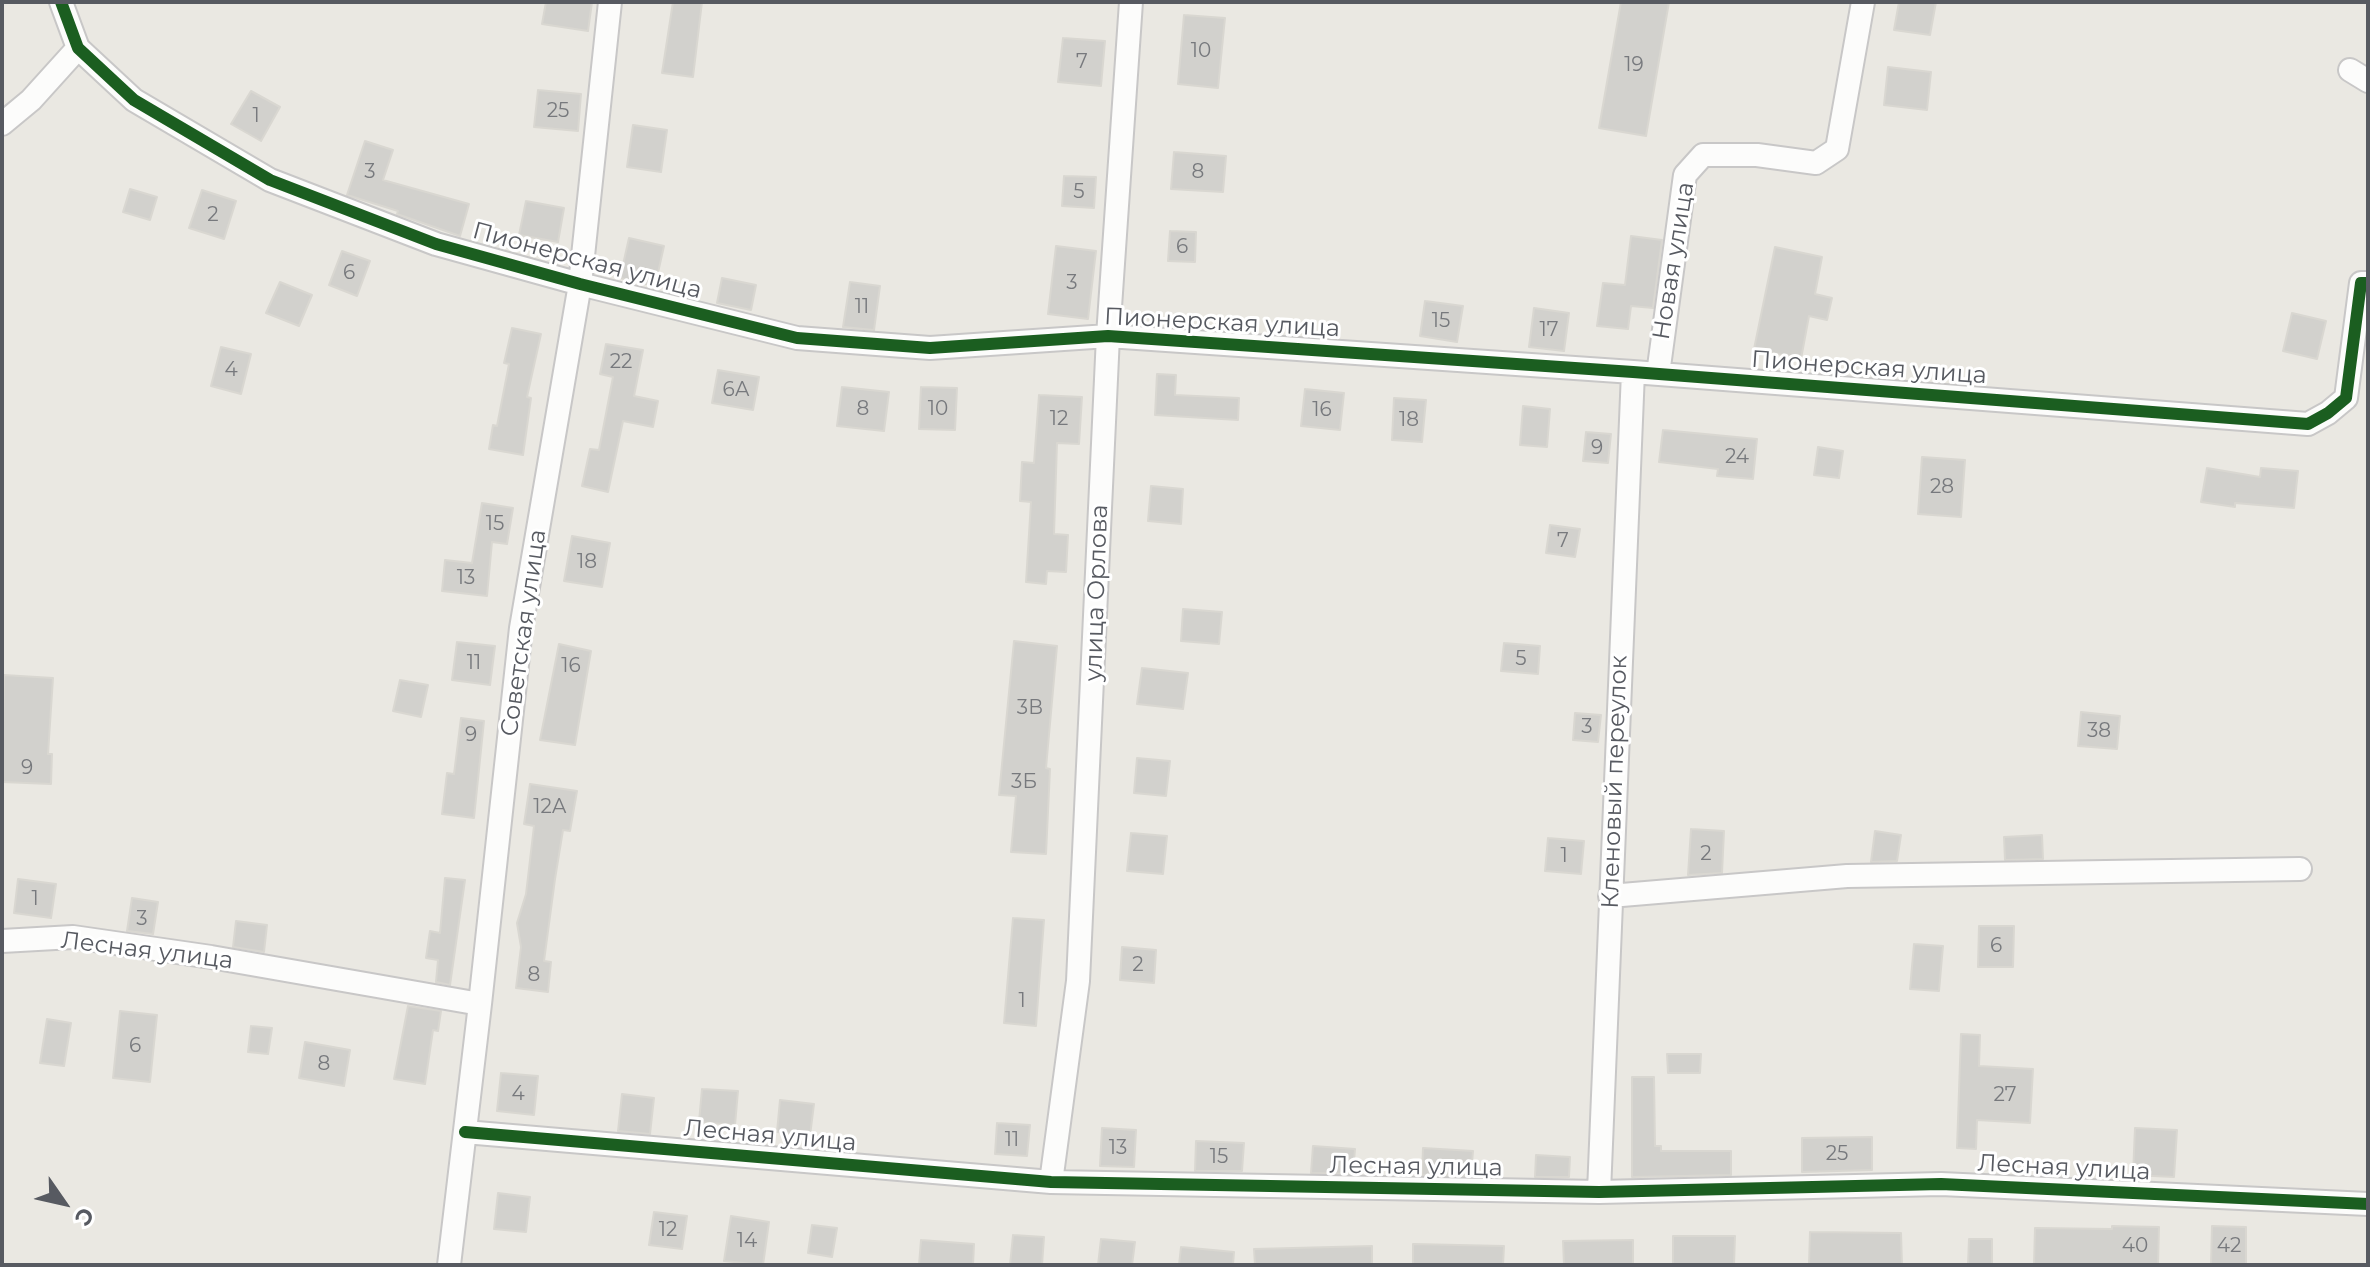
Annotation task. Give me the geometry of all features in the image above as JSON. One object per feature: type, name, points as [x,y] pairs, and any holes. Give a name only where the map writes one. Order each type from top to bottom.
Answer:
[{"type":"street","name":"Пионерская улица","points":[[61,2],[78,48],[134,100],[270,180],[436,244],[580,284],[797,338],[930,348],[1108,336],[1633,372],[2308,424],[2346,398],[2361,283],[2368,283]]},
{"type":"street","name":"Советская улица","points":[[449,1265],[521,628],[580,284],[610,2]]},
{"type":"street","name":"улица Орлова","points":[[1051,1182],[1078,981],[1108,336],[1131,2]]},
{"type":"street","name":"Новая улица","points":[[1658,374],[1685,175],[1703,155],[1757,155],[1816,163],[1837,149],[1863,2]]},
{"type":"street","points":[[2,124],[31,100],[78,48]]},
{"type":"street","name":"Кленовый переулок","points":[[1599,1192],[1633,372]]},
{"type":"street","points":[[1610,896],[1847,876],[2300,869]]},
{"type":"street","name":"Лесная улица","points":[[2,941],[73,937],[211,957],[480,1004]]},
{"type":"street","name":"Лесная улица","points":[[465,1132],[1051,1182],[1599,1192],[1941,1184],[2368,1204]]},
{"type":"building","points":[[546,2],[592,2],[588,31],[542,24]]},
{"type":"building","points":[[673,2],[702,2],[693,77],[662,73]]},
{"type":"building","points":[[1621,2],[1669,2],[1646,136],[1599,128]]},
{"type":"building","points":[[1899,2],[1936,2],[1930,35],[1894,30]]},
{"type":"building","points":[[1184,15],[1225,18],[1218,88],[1178,84]]},
{"type":"building","points":[[1063,38],[1105,41],[1101,86],[1058,82]]},
{"type":"building","points":[[1888,67],[1931,72],[1927,110],[1884,105]]},
{"type":"building","points":[[538,90],[581,94],[578,131],[534,127]]},
{"type":"building","points":[[251,91],[280,107],[261,141],[231,124]]},
{"type":"building","points":[[633,125],[667,130],[661,172],[627,167]]},
{"type":"building","points":[[365,141],[393,150],[383,180],[469,204],[460,236],[347,195]]},
{"type":"building","points":[[1174,152],[1226,156],[1223,192],[1171,189]]},
{"type":"building","points":[[1064,176],[1096,177],[1094,208],[1062,206]]},
{"type":"building","points":[[130,189],[157,197],[150,220],[123,212]]},
{"type":"building","points":[[202,190],[236,201],[224,239],[189,228]]},
{"type":"building","points":[[526,201],[564,208],[558,242],[519,235]]},
{"type":"building","points":[[1170,231],[1196,232],[1195,262],[1168,261]]},
{"type":"building","points":[[1631,236],[1662,240],[1653,308],[1631,306],[1628,329],[1597,326],[1603,283],[1625,285]]},
{"type":"building","points":[[629,238],[664,246],[655,286],[620,278]]},
{"type":"building","points":[[1056,246],[1096,251],[1088,319],[1048,314]]},
{"type":"building","points":[[1775,247],[1822,257],[1815,294],[1832,298],[1827,320],[1809,316],[1801,359],[1754,349]]},
{"type":"building","points":[[342,251],[370,261],[357,296],[329,285]]},
{"type":"building","points":[[722,278],[756,285],[751,310],[717,303]]},
{"type":"building","points":[[280,282],[312,295],[299,326],[266,313]]},
{"type":"building","points":[[850,282],[880,286],[874,330],[843,327]]},
{"type":"building","points":[[1425,301],[1463,306],[1457,342],[1420,336]]},
{"type":"building","points":[[1534,308],[1569,313],[1564,351],[1529,347]]},
{"type":"building","points":[[2292,313],[2326,321],[2317,359],[2283,351]]},
{"type":"building","points":[[512,328],[541,334],[527,397],[531,398],[523,455],[489,449],[493,425],[497,426],[509,364],[504,363]]},
{"type":"building","points":[[606,344],[643,350],[634,396],[658,401],[653,427],[623,421],[608,492],[582,486],[590,449],[599,450],[613,377],[600,374]]},
{"type":"building","points":[[221,347],[251,354],[241,394],[211,386]]},
{"type":"building","points":[[718,370],[759,377],[753,410],[712,403]]},
{"type":"building","points":[[1157,374],[1176,375],[1175,395],[1239,398],[1238,420],[1155,415]]},
{"type":"building","points":[[842,387],[889,392],[884,431],[837,426]]},
{"type":"building","points":[[921,387],[957,388],[955,430],[919,429]]},
{"type":"building","points":[[1305,389],[1344,393],[1340,430],[1301,426]]},
{"type":"building","points":[[1039,395],[1082,397],[1079,444],[1057,443],[1054,534],[1068,535],[1066,572],[1047,571],[1046,584],[1026,582],[1031,502],[1020,501],[1022,462],[1034,463]]},
{"type":"building","points":[[1394,398],[1426,400],[1422,442],[1392,440]]},
{"type":"building","points":[[1523,406],[1550,409],[1547,447],[1520,445]]},
{"type":"building","points":[[1663,430],[1757,439],[1753,479],[1717,476],[1718,469],[1659,462]]},
{"type":"building","points":[[1586,432],[1611,434],[1608,463],[1583,461]]},
{"type":"building","points":[[1818,447],[1843,451],[1839,478],[1814,475]]},
{"type":"building","points":[[1922,457],[1965,460],[1961,517],[1918,514]]},
{"type":"building","points":[[2207,468],[2260,477],[2261,468],[2298,471],[2294,508],[2235,503],[2235,507],[2201,502]]},
{"type":"building","points":[[1151,486],[1183,489],[1181,524],[1148,521]]},
{"type":"building","points":[[482,503],[513,508],[507,544],[492,542],[487,596],[442,591],[445,560],[472,563]]},
{"type":"building","points":[[1550,525],[1580,529],[1575,557],[1546,553]]},
{"type":"building","points":[[572,536],[610,543],[602,587],[564,581]]},
{"type":"building","points":[[1183,609],[1222,612],[1219,644],[1181,641]]},
{"type":"building","points":[[1014,641],[1057,646],[1046,768],[1050,769],[1046,854],[1011,852],[1016,796],[999,795]]},
{"type":"building","points":[[457,642],[495,646],[490,685],[452,680]]},
{"type":"building","points":[[1504,643],[1540,646],[1538,674],[1501,671]]},
{"type":"building","points":[[559,644],[591,651],[575,745],[540,740]]},
{"type":"building","points":[[1142,668],[1188,673],[1183,709],[1137,704]]},
{"type":"building","points":[[4,675],[53,678],[48,754],[52,754],[51,784],[2,782]]},
{"type":"building","points":[[400,680],[428,685],[421,717],[393,711]]},
{"type":"building","points":[[2081,712],[2120,716],[2117,749],[2078,746]]},
{"type":"building","points":[[1575,713],[1601,715],[1598,742],[1573,740]]},
{"type":"building","points":[[461,718],[484,721],[474,818],[442,814],[447,773],[454,774]]},
{"type":"building","points":[[1137,758],[1170,761],[1166,796],[1134,793]]},
{"type":"building","points":[[530,784],[577,791],[570,831],[563,830],[555,879],[544,961],[551,962],[548,992],[516,988],[521,947],[517,923],[526,894],[534,826],[524,824]]},
{"type":"building","points":[[1691,829],[1724,831],[1722,873],[1688,875]]},
{"type":"building","points":[[1875,831],[1901,835],[1897,861],[1871,862]]},
{"type":"building","points":[[1131,833],[1167,836],[1163,874],[1127,871]]},
{"type":"building","points":[[2042,835],[2043,859],[2005,860],[2004,837]]},
{"type":"building","points":[[1548,838],[1584,841],[1581,874],[1545,871]]},
{"type":"building","points":[[445,878],[465,880],[450,985],[436,982],[438,960],[426,958],[430,931],[440,933]]},
{"type":"building","points":[[18,879],[56,884],[51,918],[14,913]]},
{"type":"building","points":[[132,898],[158,902],[153,934],[127,931]]},
{"type":"building","points":[[1013,918],[1044,920],[1036,1026],[1004,1023]]},
{"type":"building","points":[[236,921],[267,925],[264,952],[233,947]]},
{"type":"building","points":[[1979,926],[2014,926],[2013,967],[1978,967]]},
{"type":"building","points":[[1914,944],[1943,946],[1939,991],[1910,989]]},
{"type":"building","points":[[1122,947],[1156,950],[1154,983],[1120,980]]},
{"type":"building","points":[[408,1006],[441,1011],[438,1031],[433,1030],[425,1084],[394,1079]]},
{"type":"building","points":[[120,1011],[157,1015],[150,1082],[113,1078]]},
{"type":"building","points":[[47,1019],[71,1023],[64,1066],[40,1063]]},
{"type":"building","points":[[251,1026],[272,1028],[268,1054],[248,1052]]},
{"type":"building","points":[[1961,1034],[1980,1035],[1979,1066],[2033,1069],[2030,1123],[1977,1120],[1976,1149],[1957,1148]]},
{"type":"building","points":[[305,1042],[350,1050],[344,1086],[299,1078]]},
{"type":"building","points":[[1667,1054],[1701,1054],[1700,1073],[1668,1073]]},
{"type":"building","points":[[501,1073],[538,1076],[534,1115],[497,1111]]},
{"type":"building","points":[[1632,1077],[1654,1077],[1655,1146],[1661,1146],[1661,1151],[1731,1151],[1731,1175],[1632,1177]]},
{"type":"building","points":[[702,1089],[738,1091],[735,1125],[699,1122]]},
{"type":"building","points":[[622,1094],[654,1098],[650,1134],[618,1131]]},
{"type":"building","points":[[780,1100],[814,1104],[810,1136],[777,1132]]},
{"type":"building","points":[[997,1123],[1030,1125],[1027,1156],[995,1154]]},
{"type":"building","points":[[1102,1128],[1136,1130],[1134,1167],[1100,1166]]},
{"type":"building","points":[[2135,1128],[2177,1130],[2174,1177],[2133,1175]]},
{"type":"building","points":[[1872,1137],[1872,1170],[1802,1172],[1802,1138]]},
{"type":"building","points":[[1196,1141],[1244,1143],[1242,1171],[1195,1171]]},
{"type":"building","points":[[1313,1146],[1355,1149],[1353,1174],[1311,1173]]},
{"type":"building","points":[[1423,1148],[1473,1151],[1471,1176],[1422,1175]]},
{"type":"building","points":[[1536,1155],[1570,1157],[1569,1177],[1535,1177]]},
{"type":"building","points":[[498,1193],[530,1197],[526,1232],[494,1229]]},
{"type":"building","points":[[654,1212],[687,1216],[682,1249],[649,1245]]},
{"type":"building","points":[[731,1216],[769,1222],[763,1265],[724,1261]]},
{"type":"building","points":[[812,1225],[837,1228],[832,1257],[808,1253]]},
{"type":"building","points":[[2112,1226],[2159,1227],[2158,1265],[2034,1265],[2035,1228],[2112,1229]]},
{"type":"building","points":[[2212,1226],[2246,1227],[2246,1265],[2211,1265]]},
{"type":"building","points":[[1810,1232],[1901,1233],[1902,1265],[1809,1265]]},
{"type":"building","points":[[1013,1235],[1044,1237],[1042,1265],[1010,1265]]},
{"type":"building","points":[[1673,1236],[1735,1236],[1734,1265],[1673,1265]]},
{"type":"building","points":[[1101,1239],[1135,1242],[1132,1265],[1098,1265]]},
{"type":"building","points":[[1969,1239],[1992,1239],[1992,1265],[1968,1265]]},
{"type":"building","points":[[921,1240],[974,1244],[973,1265],[919,1265]]},
{"type":"building","points":[[1633,1240],[1633,1265],[1564,1265],[1563,1241]]},
{"type":"building","points":[[1413,1244],[1504,1246],[1503,1265],[1413,1265]]},
{"type":"building","points":[[1372,1246],[1372,1265],[1255,1265],[1254,1249]]},
{"type":"building","points":[[1181,1247],[1234,1252],[1233,1265],[1179,1265]]},
{"type":"cycle path","points":[[61,2],[78,48],[134,100],[270,180],[436,244],[580,284],[797,338],[930,348],[1108,336],[1633,372],[2308,424],[2346,398],[2361,283],[2368,283]]},
{"type":"cycle path","points":[[465,1132],[1051,1182],[1599,1192],[1941,1184],[2368,1204]]}]
